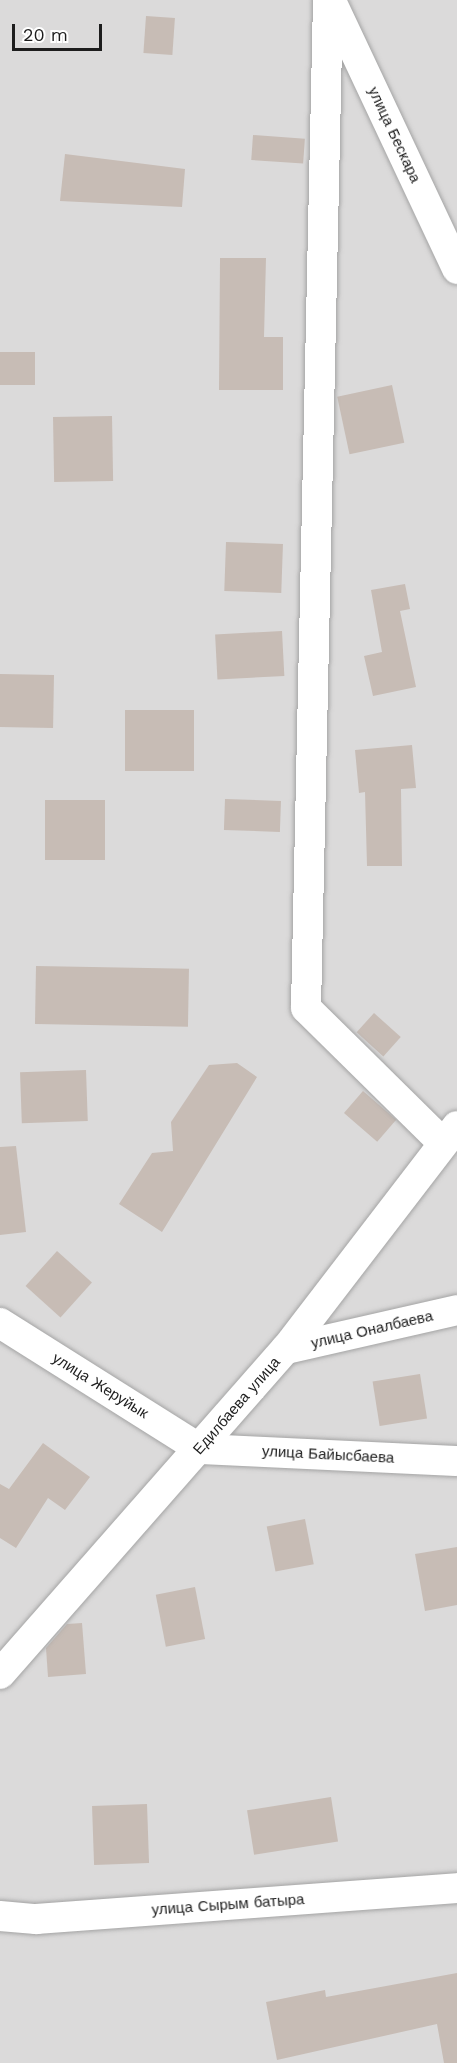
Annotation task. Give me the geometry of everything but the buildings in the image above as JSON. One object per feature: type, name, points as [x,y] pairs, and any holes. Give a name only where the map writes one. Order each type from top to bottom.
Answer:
[{"type":"street","name":"улица Бескара","points":[[329,0],[457,269]]},
{"type":"street","points":[[329,0],[306,1008],[450,1134]]},
{"type":"street","name":"Едилбаева улица","points":[[0,1674],[286,1349],[450,1134]]},
{"type":"street","name":"улица Оналбаева","points":[[286,1349],[457,1310]]},
{"type":"street","name":"улица Жеруйык","points":[[0,1323],[200,1449]]},
{"type":"street","name":"улица Байысбаева","points":[[200,1449],[457,1461]]},
{"type":"street","name":"улица Сырым батыра","points":[[0,1916],[36,1919],[457,1888]]},
{"type":"shaded area","points":[[0,0],[457,0],[457,2063],[0,2063]]}]
